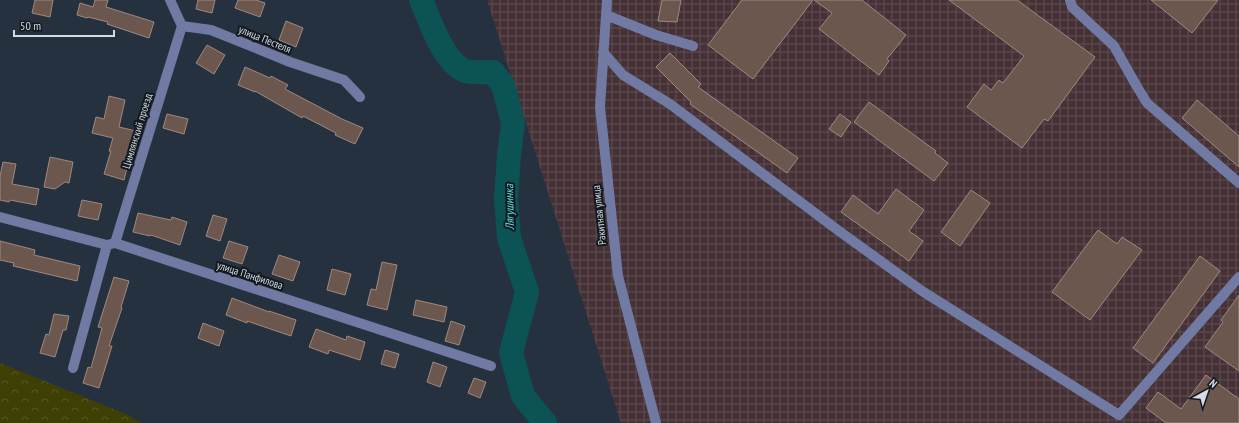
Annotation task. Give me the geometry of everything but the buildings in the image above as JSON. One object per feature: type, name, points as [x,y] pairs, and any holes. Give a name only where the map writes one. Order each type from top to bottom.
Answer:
[{"type":"street","points":[[170,0],[182,26]]},
{"type":"street","name":"Ракитная улица","points":[[607,0],[600,107],[618,276],[656,423]]},
{"type":"street","points":[[1070,0],[1072,7],[1114,46],[1147,103],[1239,182]]},
{"type":"street","points":[[606,15],[656,35],[693,46]]},
{"type":"street","name":"улица Пестеля","points":[[182,26],[211,30],[290,62],[344,80],[360,97]]},
{"type":"street","name":"Цимлянский проезд","points":[[73,368],[111,244],[182,26]]},
{"type":"street","points":[[603,52],[623,75],[670,104],[839,231],[922,291],[1119,416],[1239,277]]},
{"type":"street","name":"улица Панфилова","points":[[0,217],[111,244],[491,366]]},
{"type":"shaded area","points":[[487,0],[1239,0],[1239,423],[621,423]]},
{"type":"green space","points":[[0,363],[126,414],[141,423],[0,423]]},
{"type":"waterway","name":"Лягушинка","points":[[421,0],[438,40],[450,59],[465,71],[493,72],[503,85],[513,123],[506,199],[509,238],[527,292],[511,353],[523,396],[545,423]]}]
